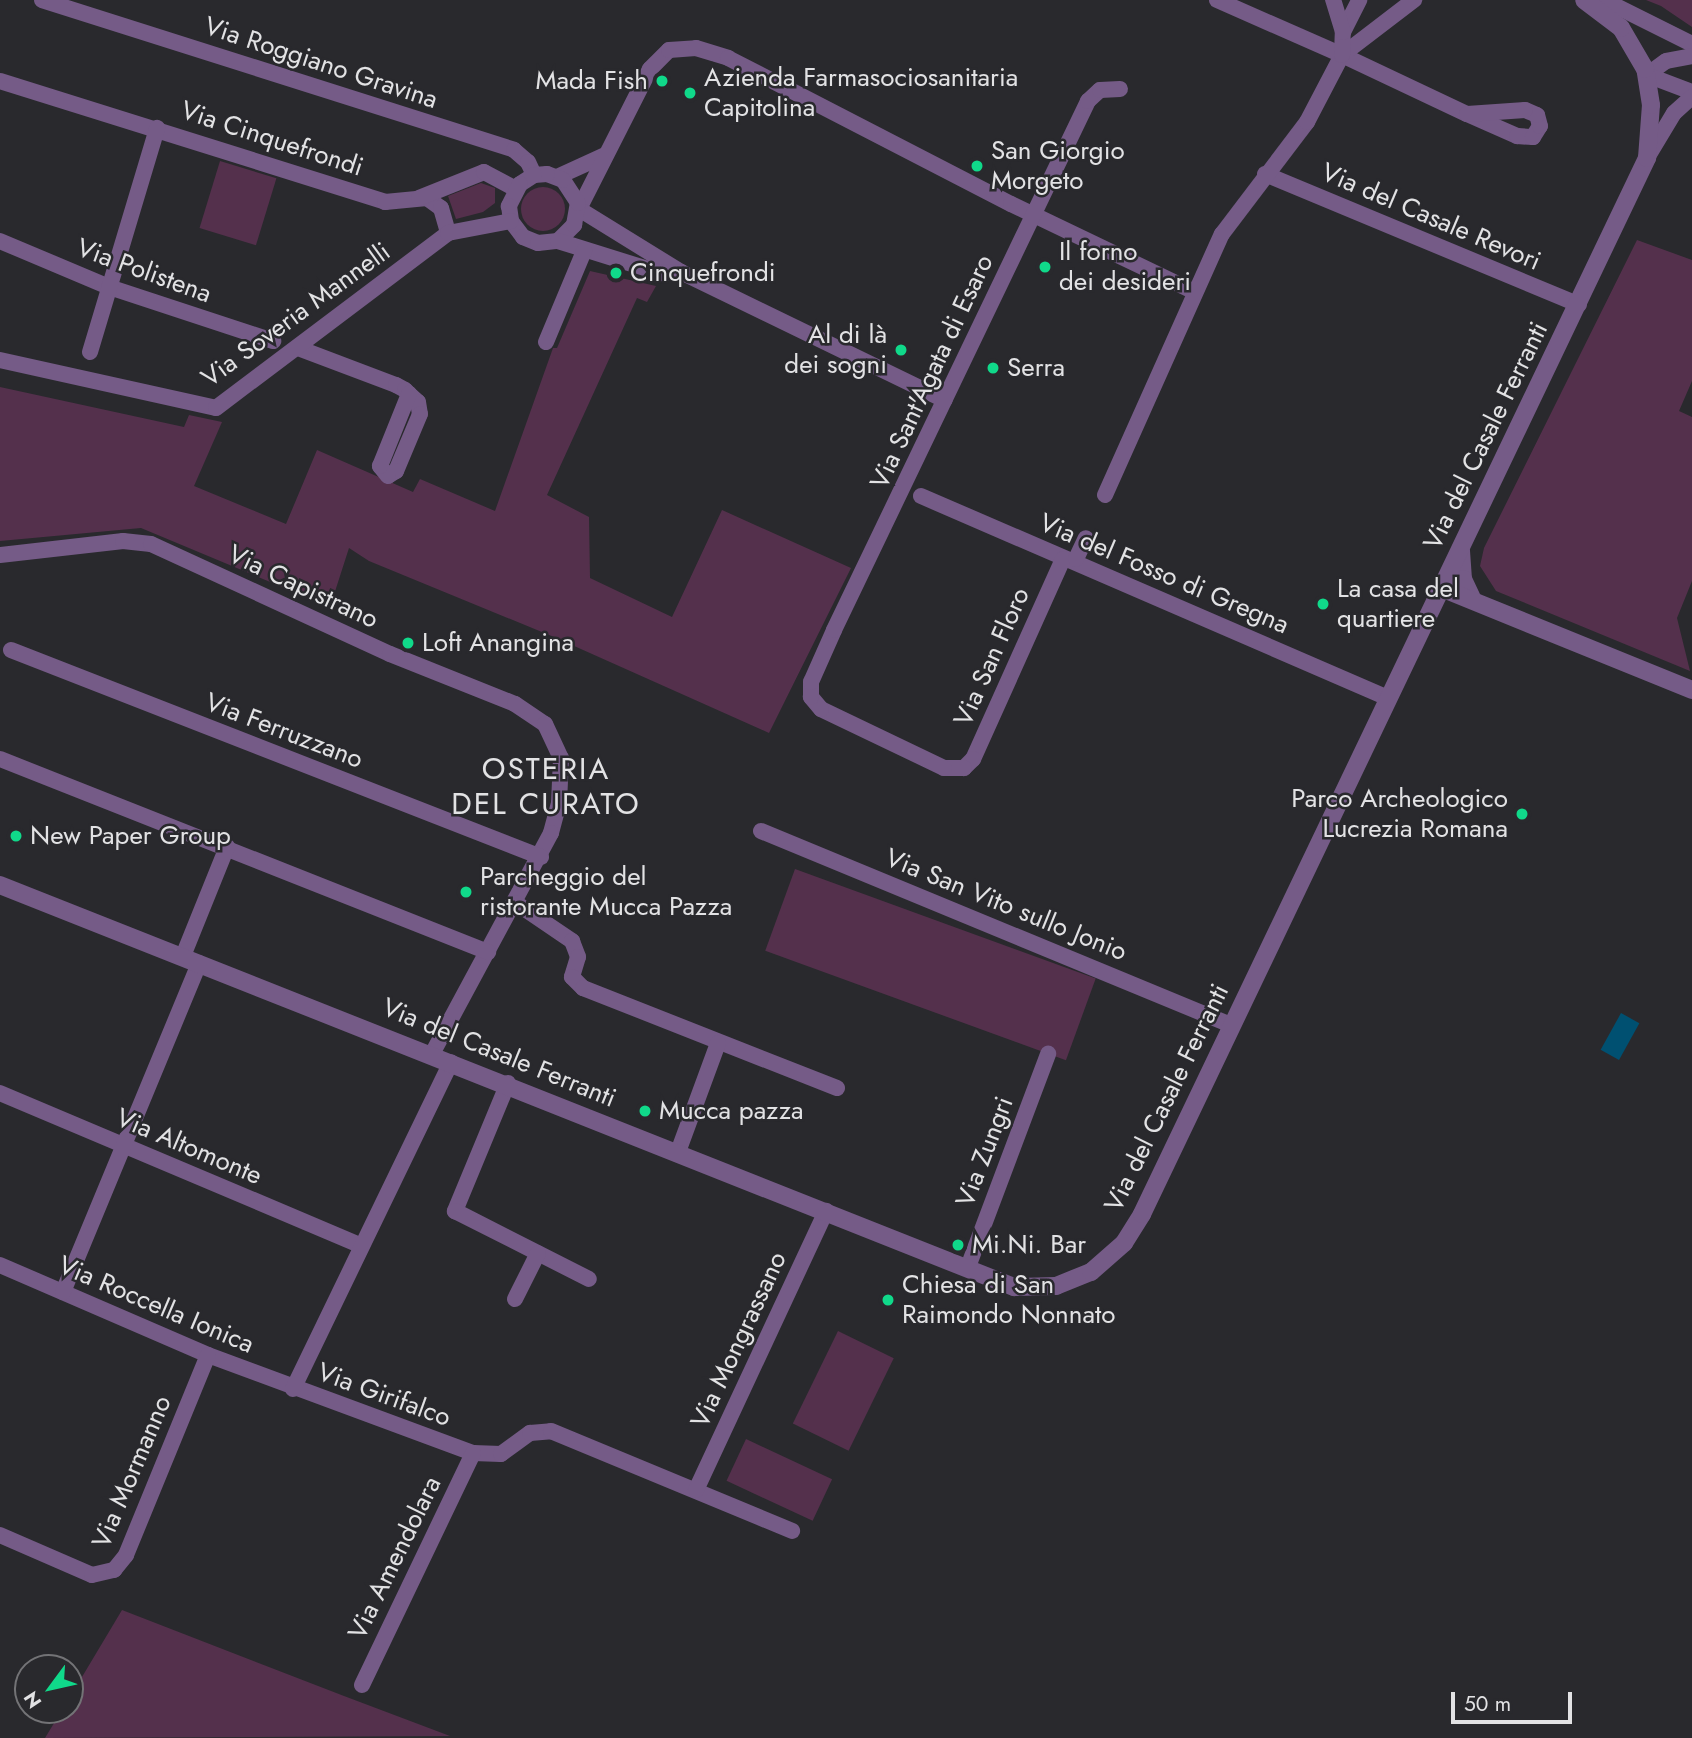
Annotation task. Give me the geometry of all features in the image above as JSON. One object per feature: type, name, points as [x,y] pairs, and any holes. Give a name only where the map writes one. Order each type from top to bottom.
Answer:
[{"type":"street","name":"Via Roggiano Gravina","points":[[42,0],[514,150],[528,162],[534,175]]},
{"type":"street","points":[[1217,0],[1467,114]]},
{"type":"street","points":[[1333,0],[1343,32],[1342,55]]},
{"type":"street","points":[[1343,32],[1359,0]]},
{"type":"street","points":[[1105,495],[1228,224],[1307,122],[1342,55],[1400,5],[1413,0]]},
{"type":"street","name":"Via del Casale Ferranti","points":[[0,885],[508,1083],[1014,1287],[1034,1290],[1072,1282],[1118,1251],[1136,1224],[1579,305],[1647,158],[1651,105],[1647,75],[1620,28],[1584,0]]},
{"type":"street","points":[[1604,0],[1692,44]]},
{"type":"street","points":[[558,241],[571,230],[647,74],[670,51],[690,47],[718,54],[1033,215],[1195,292]]},
{"type":"street","points":[[1647,75],[1666,61],[1692,55]]},
{"type":"street","points":[[1647,75],[1692,94],[1674,113],[1647,158]]},
{"type":"street","name":"Via Cinquefrondi","points":[[0,81],[157,128],[385,202],[419,198],[484,172],[516,189]]},
{"type":"street","name":"Via Sant'Agata di Esaro","points":[[960,770],[947,770],[826,712],[811,697],[812,678],[1088,102],[1100,90],[1120,89]]},
{"type":"street","points":[[90,352],[157,128]]},
{"type":"street","points":[[608,152],[594,164],[557,177],[534,175],[516,189],[509,206],[515,227],[538,243],[558,241],[661,273],[681,272]]},
{"type":"street","name":"Via del Casale Revori","points":[[1265,174],[1579,305]]},
{"type":"street","points":[[557,177],[573,191],[579,209],[681,272],[945,400]]},
{"type":"street","points":[[419,198],[441,208],[448,233],[515,227]]},
{"type":"street","name":"Via Soveria Mannelli","points":[[0,360],[208,409],[223,405],[448,233]]},
{"type":"street","name":"Via Polistena","points":[[0,241],[110,287],[273,341]]},
{"type":"street","points":[[546,342],[584,251]]},
{"type":"street","points":[[298,348],[409,394]]},
{"type":"street","name":"Via del Fosso di Gregna","points":[[921,496],[1388,698]]},
{"type":"street","name":"Via San Floro","points":[[960,770],[973,759],[1070,559],[1086,538]]},
{"type":"street","name":"Via Capistrano","points":[[0,555],[123,541],[151,544],[390,654],[526,709],[552,734],[561,758],[559,803],[541,856],[432,1054]]},
{"type":"street","points":[[1461,551],[1463,579],[1473,600]]},
{"type":"street","points":[[1441,588],[1692,690]]},
{"type":"street","name":"Via Ferruzzano","points":[[11,650],[541,856]]},
{"type":"street","points":[[0,759],[488,952]]},
{"type":"street","name":"Via San Vito sullo Jonio","points":[[761,831],[1231,1025]]},
{"type":"street","points":[[63,1292],[191,960],[228,848]]},
{"type":"street","points":[[516,904],[572,941],[578,957],[572,977],[578,985],[718,1043],[837,1088]]},
{"type":"street","points":[[678,1152],[718,1043]]},
{"type":"street","name":"Via Zungri","points":[[968,1267],[1048,1054]]},
{"type":"street","name":"Via Girifalco","points":[[451,1062],[359,1245],[293,1389],[473,1453],[501,1454],[530,1433],[547,1430],[792,1531]]},
{"type":"street","points":[[508,1083],[455,1211],[589,1279]]},
{"type":"street","name":"Via Altomonte","points":[[0,1093],[359,1245]]},
{"type":"street","name":"Via Mongrassano","points":[[696,1490],[826,1211]]},
{"type":"street","points":[[515,1299],[538,1253]]},
{"type":"street","name":"Via Roccella Ionica","points":[[0,1265],[293,1389]]},
{"type":"street","name":"Via Mormanno","points":[[0,1535],[92,1574],[114,1570],[125,1555],[208,1355]]},
{"type":"street","name":"Via Amendolara","points":[[362,1685],[473,1453]]},
{"type":"shaded area","points":[[1646,0],[1692,0],[1692,27],[1661,6]]},
{"type":"shaded area","points":[[220,161],[276,178],[256,245],[200,228]]},
{"type":"shaded area","points":[[481,183],[495,188],[495,203],[483,212],[456,219],[448,196]]},
{"type":"shaded area","points":[[543,187],[559,193],[565,209],[559,225],[543,231],[527,225],[521,209],[527,193]]},
{"type":"shaded area","points":[[1637,240],[1692,260],[1692,381],[1679,411],[1692,417],[1692,581],[1677,618],[1690,671],[1496,591],[1480,566],[1484,548]]},
{"type":"shaded area","points":[[590,271],[656,286],[647,302],[637,298],[547,495],[589,517],[590,578],[672,617],[722,510],[851,568],[769,733],[554,637],[369,561],[349,548],[330,607],[141,528],[0,541],[0,387],[184,427],[189,415],[222,422],[194,486],[286,524],[317,450],[413,492],[420,479],[495,511],[553,348],[557,348]]},
{"type":"shaded area","points":[[795,869],[1096,978],[1066,1060],[765,951]]},
{"type":"shaded area","points":[[838,1331],[894,1358],[849,1451],[793,1424]]},
{"type":"shaded area","points":[[746,1439],[832,1479],[813,1521],[727,1481]]},
{"type":"shaded area","points":[[122,1610],[450,1736],[45,1738],[54,1724],[84,1724],[84,1674]]},
{"type":"water","points":[[1621,1013],[1639,1023],[1619,1060],[1601,1050]]},
{"type":"place","name":"Mada Fish","points":[[662,81]]},
{"type":"place","name":"Azienda Farmasociosanitaria Capitolina","points":[[690,93]]},
{"type":"place","name":"San Giorgio Morgeto","points":[[977,166]]},
{"type":"place","name":"Il forno dei desideri","points":[[1045,267]]},
{"type":"place","name":"Cinquefrondi","points":[[616,273]]},
{"type":"place","name":"Al di là dei sogni","points":[[901,350]]},
{"type":"place","name":"Serra","points":[[993,368]]},
{"type":"place","name":"La casa del quartiere","points":[[1323,604]]},
{"type":"place","name":"Loft Anangina","points":[[408,643]]},
{"type":"place","name":"Parco Archeologico Lucrezia Romana","points":[[1522,814]]},
{"type":"place","name":"New Paper Group","points":[[16,836]]},
{"type":"place","name":"Parcheggio del ristorante Mucca Pazza","points":[[466,892]]},
{"type":"place","name":"Mucca pazza","points":[[645,1111]]},
{"type":"place","name":"Mi.Ni. Bar","points":[[958,1245]]},
{"type":"place","name":"Chiesa di San Raimondo Nonnato","points":[[888,1300]]},
{"type":"district","name":"OSTERIA DEL CURATO","points":[[546,786]]}]
